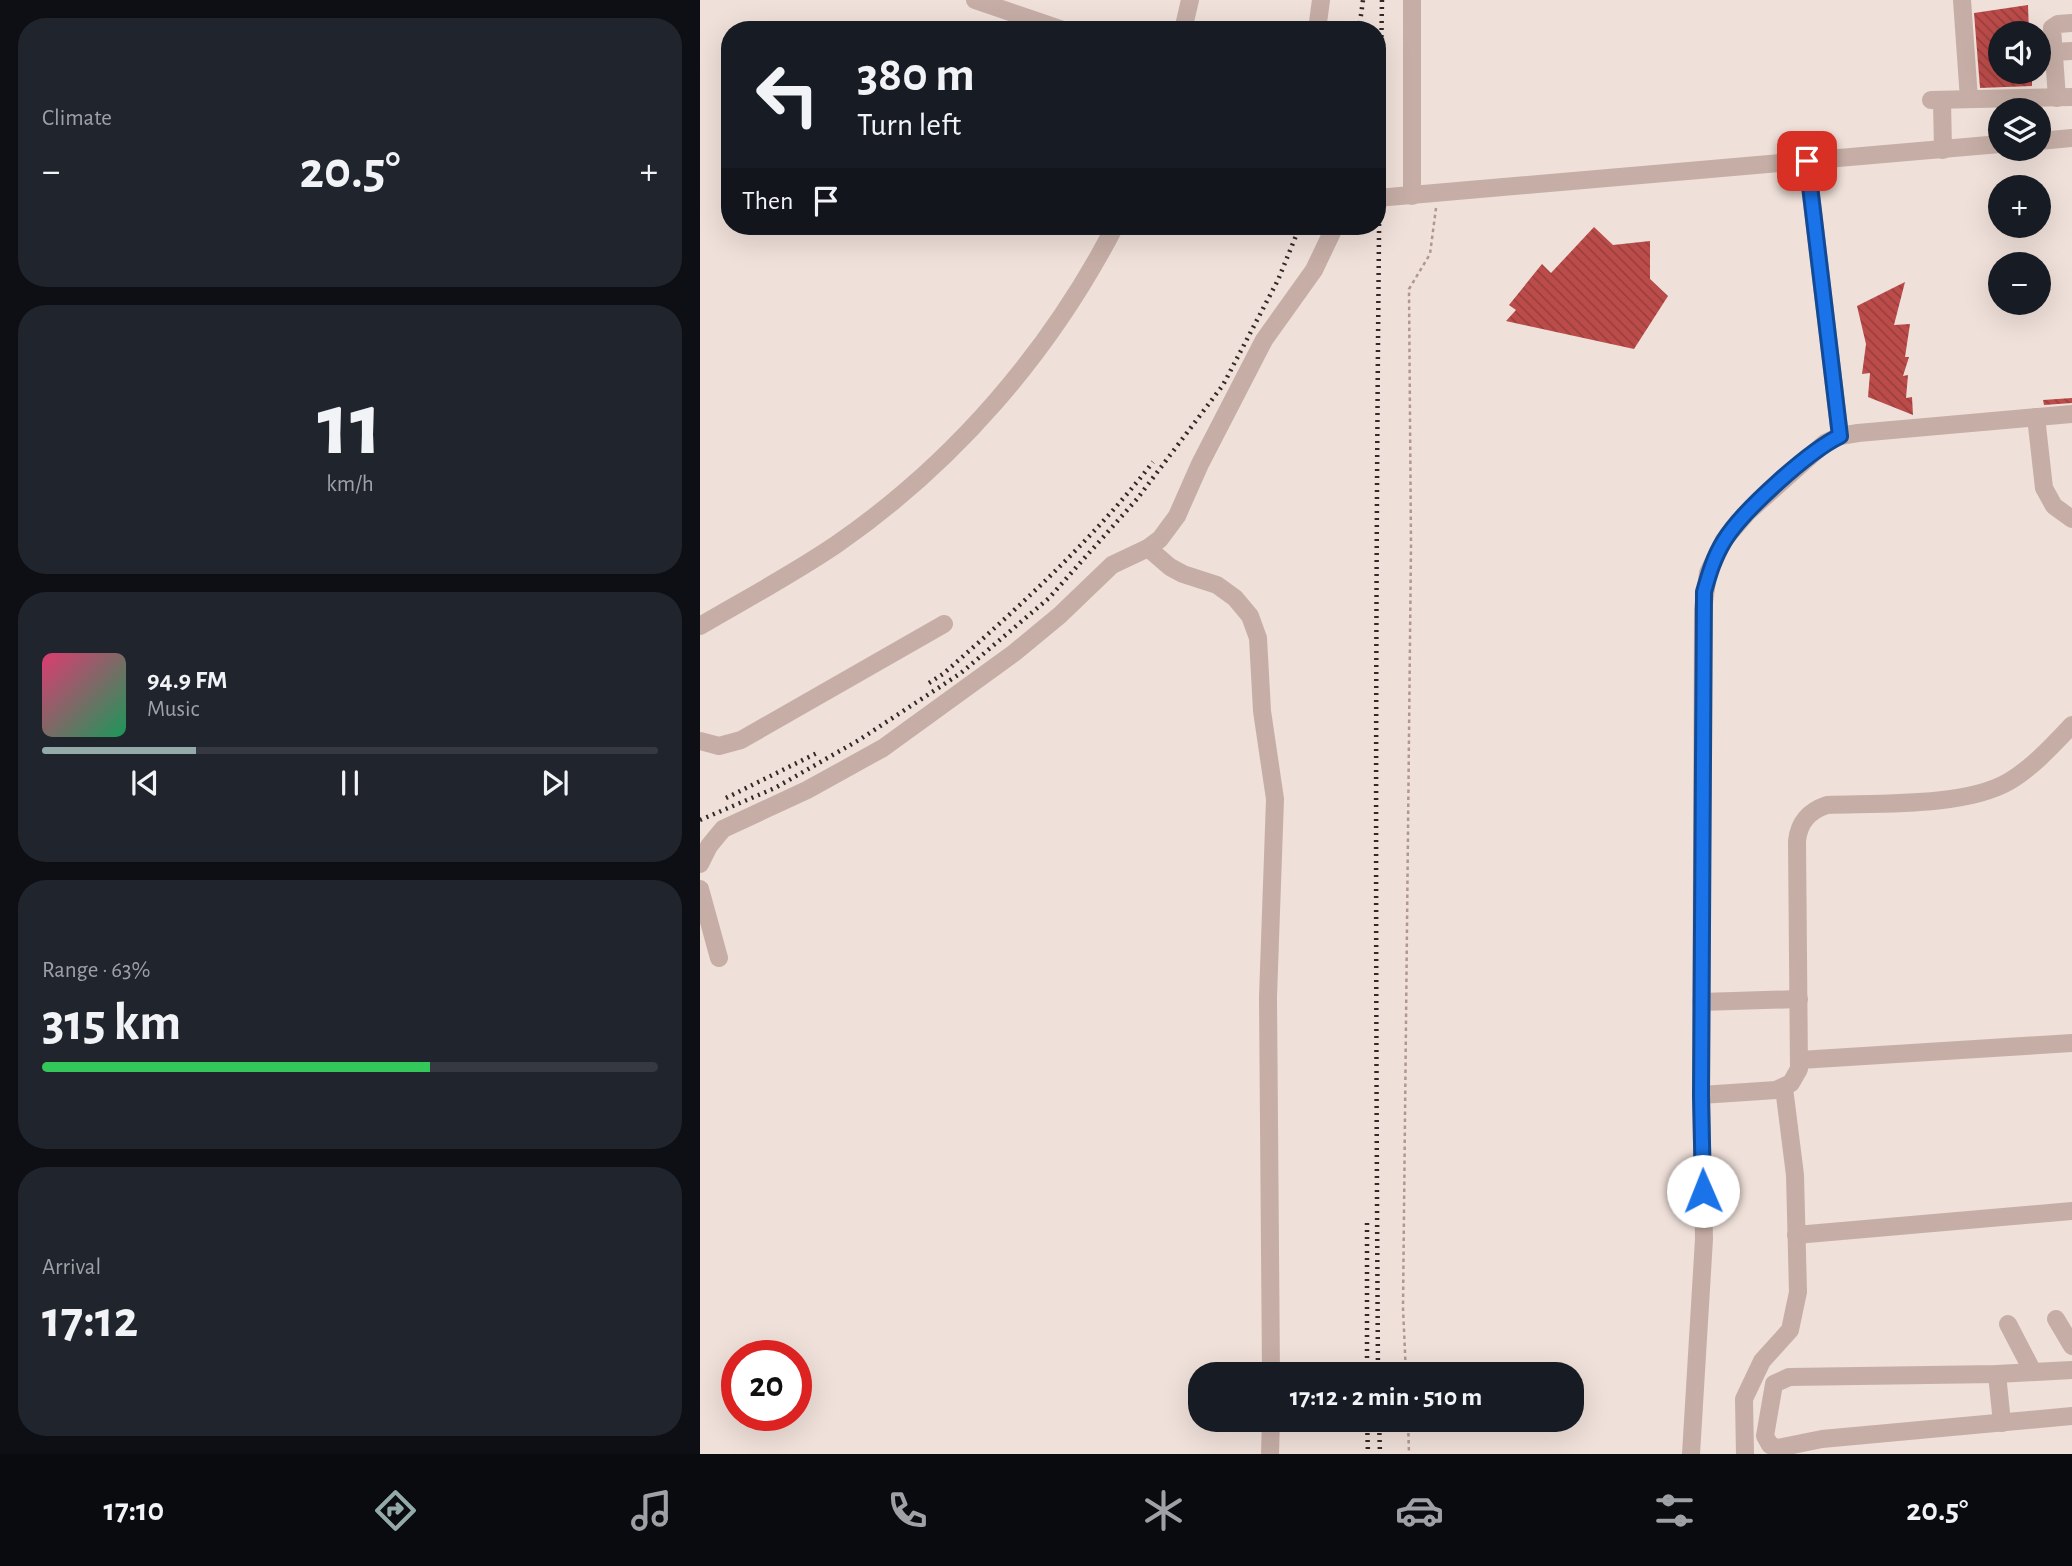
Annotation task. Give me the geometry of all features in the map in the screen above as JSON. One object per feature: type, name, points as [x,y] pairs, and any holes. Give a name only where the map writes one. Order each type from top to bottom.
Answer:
[{"type":"street","points":[[975,0],[1037,21]]},
{"type":"street","points":[[1185,21],[1190,0]]},
{"type":"street","points":[[1318,21],[1321,0]]},
{"type":"street","points":[[1412,0],[1412,196]]},
{"type":"street","points":[[1962,0],[1969,99]]},
{"type":"street","points":[[1943,149],[1936,100],[2064,97],[2053,52],[2053,26],[2072,23]]},
{"type":"street","points":[[2053,52],[2072,51]]},
{"type":"street","points":[[2051,140],[2072,138]]},
{"type":"street","points":[[1386,197],[1988,145]]},
{"type":"street","points":[[1807,161],[1840,436]]},
{"type":"street","points":[[700,626],[838,543],[942,458],[1004,392],[1032,357],[1083,283],[1110,235]]},
{"type":"street","points":[[700,864],[709,846],[723,829],[807,790],[883,748],[1022,647],[1106,570],[1148,548],[1165,534],[1177,516],[1252,360],[1277,320],[1314,270],[1331,235]]},
{"type":"street","points":[[1691,1454],[1704,1239],[1701,1095],[1703,610],[1709,573],[1715,556],[1735,525],[1812,453],[1840,436],[2072,414]]},
{"type":"street","points":[[2036,417],[2044,488],[2054,506],[2072,519]]},
{"type":"street","points":[[1148,548],[1170,567],[1217,586],[1235,598],[1250,616],[1260,650],[1262,711],[1275,799],[1268,997],[1271,1362]]},
{"type":"street","points":[[700,741],[719,746],[741,740],[944,624]]},
{"type":"street","points":[[1701,1095],[1784,1088],[1796,1077],[1800,1060],[1797,841],[1801,825],[1811,812],[1827,805],[1951,799],[1992,790],[2018,776],[2072,725]]},
{"type":"street","points":[[700,889],[719,958]]},
{"type":"street","points":[[1701,1002],[1799,999]]},
{"type":"street","points":[[1800,1060],[2072,1043]]},
{"type":"street","points":[[1745,1454],[1744,1399],[1762,1361],[1790,1330],[1798,1292],[1795,1175],[1784,1088]]},
{"type":"street","points":[[1796,1236],[2072,1211]]},
{"type":"street","points":[[2056,1319],[2072,1346]]},
{"type":"street","points":[[2007,1324],[2033,1372]]},
{"type":"street","points":[[2072,1370],[1997,1374],[1788,1377],[1774,1384],[1765,1436],[1770,1445],[1796,1450],[1822,1439],[2072,1416]]},
{"type":"street","points":[[1997,1374],[2002,1423]]},
{"type":"street","points":[[1270,1454],[1271,1432]]},
{"type":"path","points":[[1405,1362],[1403,1308],[1411,545],[1409,289],[1430,254],[1437,194]]},
{"type":"path","points":[[1408,1432],[1409,1454]]},
{"type":"building","points":[[2028,5],[2029,21],[1988,21],[1988,84],[2032,86],[1980,88],[1974,13]]},
{"type":"building","points":[[1594,227],[1613,245],[1650,241],[1650,279],[1668,296],[1634,349],[1506,321],[1516,310],[1509,305],[1542,264],[1551,273]]},
{"type":"building","points":[[1905,282],[1894,325],[1910,324],[1905,357],[1909,357],[1903,376],[1908,375],[1906,398],[1912,397],[1913,415],[1868,397],[1870,373],[1862,374],[1866,344],[1857,306]]},
{"type":"building","points":[[2072,398],[2072,403],[2044,405],[2043,400]]},
{"type":"railway","points":[[1360,21],[1363,0]]},
{"type":"railway","points":[[1382,0],[1382,21]]},
{"type":"railway","points":[[700,820],[775,788],[859,740],[961,673],[1049,598],[1137,499],[1223,385],[1278,280],[1296,235]]},
{"type":"railway","points":[[1378,1362],[1376,687],[1379,235]]},
{"type":"railway","points":[[929,683],[943,674],[1053,573],[1105,520],[1153,462]]},
{"type":"railway","points":[[726,798],[817,753]]},
{"type":"railway","points":[[1367,1223],[1367,1362]]},
{"type":"railway","points":[[1367,1432],[1368,1454]]},
{"type":"railway","points":[[1379,1432],[1380,1454]]},
{"type":"route","points":[[1703,1191],[1701,1095],[1704,592],[1715,556],[1735,525],[1812,453],[1840,436],[1807,161]]}]
